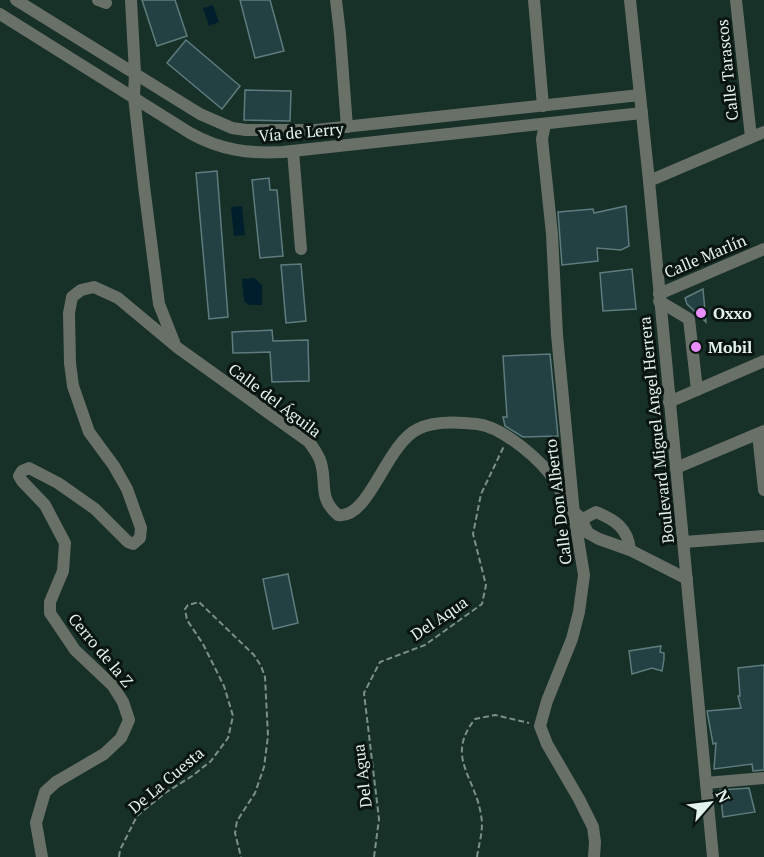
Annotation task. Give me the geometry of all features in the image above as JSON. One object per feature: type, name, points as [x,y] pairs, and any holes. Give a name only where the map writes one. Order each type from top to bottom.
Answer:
[{"type":"street","name":"Vía de Lerry","points":[[16,0],[200,114],[232,128],[262,132],[316,130],[640,95]]},
{"type":"street","name":"Calle del Águila","points":[[130,0],[135,73],[134,97],[159,304],[164,320],[178,348],[309,442],[322,464],[323,493],[328,504],[338,515],[348,515],[360,507],[397,447],[420,428],[453,423],[480,424],[493,428],[543,464],[588,533],[630,550],[687,579]]},
{"type":"street","points":[[336,0],[346,127]]},
{"type":"street","points":[[534,0],[543,106]]},
{"type":"street","name":"Boulevard Miguel Angel Herrera","points":[[630,0],[713,857]]},
{"type":"street","name":"Calle Tarascos","points":[[736,0],[751,137]]},
{"type":"street","name":"Vía de Lerry","points":[[0,14],[190,133],[218,147],[255,153],[293,151],[642,113]]},
{"type":"street","points":[[47,43],[57,26]]},
{"type":"street","name":"Calle Don Alberto","points":[[540,726],[547,701],[572,639],[579,612],[584,575],[557,335],[552,234],[543,139],[545,124]]},
{"type":"street","points":[[316,130],[318,148]]},
{"type":"street","points":[[649,181],[764,132]]},
{"type":"street","points":[[293,151],[301,249]]},
{"type":"street","name":"Calle Marlín","points":[[659,298],[764,249]]},
{"type":"street","name":"Cerro de la Z","points":[[42,857],[36,823],[45,792],[53,784],[99,758],[110,749],[124,734],[129,717],[113,686],[75,650],[52,616],[50,602],[63,571],[65,543],[45,505],[22,482],[20,473],[29,468],[54,481],[100,514],[130,544],[136,542],[142,533],[127,489],[114,466],[89,432],[76,396],[71,375],[69,341],[69,313],[72,297],[90,287],[108,292],[131,307],[148,325],[178,348]]},
{"type":"street","points":[[659,298],[689,319],[697,390]]},
{"type":"street","points":[[669,402],[764,361]]},
{"type":"street","points":[[676,468],[761,433],[764,490]]},
{"type":"street","points":[[578,516],[596,512],[616,521],[629,540],[630,550]]},
{"type":"street","points":[[684,542],[764,536]]},
{"type":"street","points":[[540,726],[547,744],[593,827],[596,842],[594,857]]},
{"type":"street","points":[[706,783],[764,778]]},
{"type":"path","name":"Del Aqua","points":[[364,693],[380,662],[425,645],[482,604],[486,585],[473,534],[482,494],[508,438]]},
{"type":"path","name":"De La Cuesta","points":[[119,857],[120,850],[137,816],[210,761],[228,738],[233,716],[224,686],[203,644],[187,620],[185,609],[188,605],[199,602],[254,655],[265,677],[268,736],[264,767],[255,793],[237,821],[235,833],[241,857]]},
{"type":"path","name":"Del Agua","points":[[364,693],[379,819],[374,857]]},
{"type":"path","points":[[477,857],[482,832],[482,817],[476,795],[462,763],[461,744],[469,727],[475,719],[495,715],[540,726]]},
{"type":"water","points":[[213,5],[219,22],[209,26],[203,8]]},
{"type":"water","points":[[242,206],[245,235],[234,236],[231,207]]},
{"type":"water","points":[[254,278],[262,285],[262,305],[249,305],[244,301],[242,279]]},
{"type":"building","points":[[142,0],[175,0],[187,36],[157,46]]},
{"type":"building","points":[[240,0],[270,0],[284,51],[255,58]]},
{"type":"building","points":[[186,40],[240,86],[222,109],[167,63]]},
{"type":"building","points":[[245,90],[291,91],[290,121],[244,120]]},
{"type":"building","points":[[217,171],[228,317],[209,319],[196,173]]},
{"type":"building","points":[[269,178],[270,190],[277,190],[283,256],[260,258],[252,180]]},
{"type":"building","points":[[626,206],[629,246],[621,250],[597,248],[598,261],[562,265],[558,212],[593,209],[594,213]]},
{"type":"building","points":[[301,264],[306,321],[286,323],[281,265]]},
{"type":"building","points":[[632,269],[636,309],[603,311],[600,273]]},
{"type":"building","name":"Oxxo","points":[[703,289],[706,322],[687,304],[685,298]]},
{"type":"building","points":[[272,330],[273,341],[308,340],[309,381],[272,382],[270,352],[233,353],[232,332]]},
{"type":"building","points":[[550,354],[558,436],[523,437],[505,426],[503,417],[507,417],[503,356]]},
{"type":"building","points":[[288,574],[298,623],[273,629],[263,579]]},
{"type":"building","points":[[661,646],[660,652],[664,653],[662,671],[652,668],[632,674],[629,651]]},
{"type":"building","points":[[764,665],[764,770],[753,771],[752,764],[714,769],[716,743],[713,744],[707,711],[741,708],[738,696],[740,696],[738,668]]},
{"type":"building","points":[[749,788],[755,812],[723,817],[720,790]]},
{"type":"place","name":"Oxxo","points":[[701,313]]},
{"type":"place","name":"Mobil","points":[[696,347]]}]
